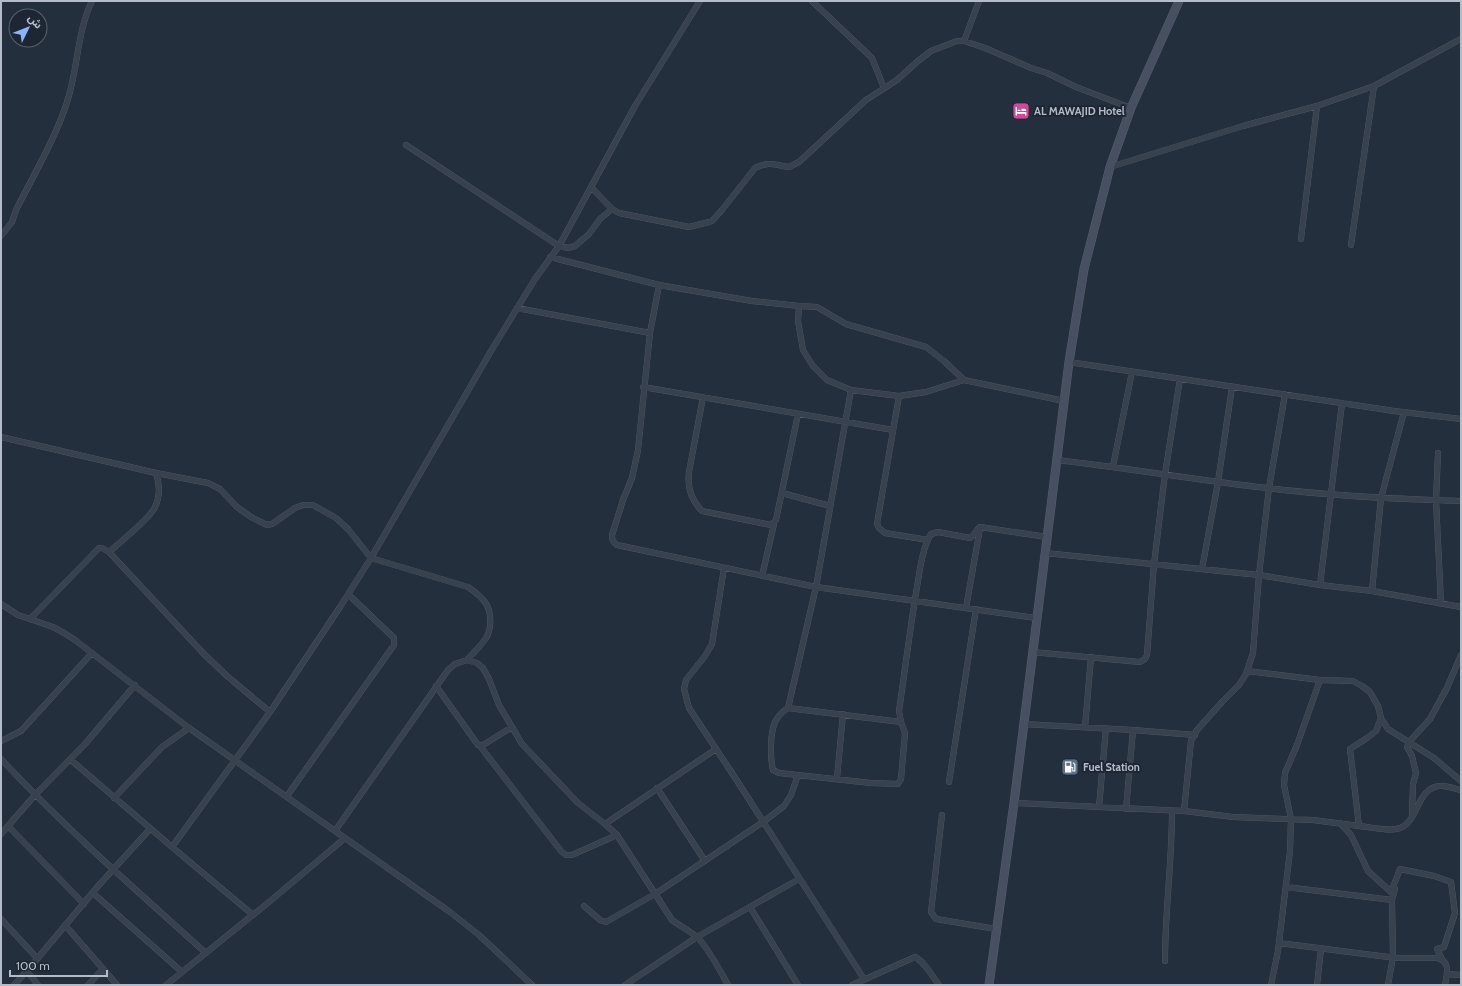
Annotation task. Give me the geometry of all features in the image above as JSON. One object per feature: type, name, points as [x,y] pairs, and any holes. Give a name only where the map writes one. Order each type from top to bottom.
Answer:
[{"type":"street","points":[[1,236],[12,222],[16,210],[52,138],[68,99],[84,16],[92,1]]},
{"type":"street","points":[[172,847],[270,712],[371,558],[468,388],[517,308],[550,257],[559,246],[636,106],[700,1]]},
{"type":"street","points":[[812,1],[872,58],[884,88]]},
{"type":"street","points":[[964,41],[979,1]]},
{"type":"street","points":[[989,985],[1014,803],[1069,362],[1084,269],[1110,166],[1131,108],[1179,1]]},
{"type":"street","points":[[1110,166],[1243,126],[1317,106],[1374,86],[1461,39]]},
{"type":"street","points":[[591,187],[619,213],[689,227],[712,221],[755,168],[769,163],[790,167],[799,162],[866,100],[897,80],[918,60],[931,51],[952,42],[964,41],[1047,72],[1076,87],[1131,108]]},
{"type":"street","points":[[1350,245],[1374,86]]},
{"type":"street","points":[[1301,239],[1317,106]]},
{"type":"street","points":[[406,145],[559,246],[568,248],[575,246],[589,234],[600,219],[612,208]]},
{"type":"street","points":[[550,257],[659,285],[752,300],[817,307],[846,324],[926,347],[944,361],[964,380]]},
{"type":"street","points":[[659,285],[650,333],[643,387],[638,450],[632,478],[623,500],[612,535],[612,539],[617,545],[816,587],[1036,618]]},
{"type":"street","points":[[799,306],[798,321],[803,350],[813,366],[827,380],[851,390],[900,396],[926,392],[964,380],[1064,401]]},
{"type":"street","points":[[517,308],[650,333]]},
{"type":"street","points":[[1069,362],[1342,403],[1461,419]]},
{"type":"street","points":[[1114,466],[1132,372]]},
{"type":"street","points":[[1032,652],[1140,662],[1145,659],[1147,655],[1154,564],[1165,474],[1180,379]]},
{"type":"street","points":[[643,387],[894,430]]},
{"type":"street","points":[[1202,569],[1218,482],[1232,387]]},
{"type":"street","points":[[788,708],[816,587],[851,390]]},
{"type":"street","points":[[1184,811],[1191,742],[1197,730],[1239,685],[1247,671],[1253,653],[1259,575],[1269,488],[1285,394]]},
{"type":"street","points":[[900,396],[877,524],[885,533],[928,540]]},
{"type":"street","points":[[704,397],[688,481],[693,499],[702,511],[771,525],[774,524]]},
{"type":"street","points":[[1320,585],[1342,403]]},
{"type":"street","points":[[1372,591],[1381,498],[1404,412]]},
{"type":"street","points":[[762,576],[782,493],[798,414]]},
{"type":"street","points":[[1,437],[156,473],[208,483],[220,489],[237,507],[251,517],[267,524],[272,524],[295,508],[303,505],[313,506],[336,518],[348,529],[371,558],[468,587],[480,595],[488,607],[490,618],[489,632],[486,639],[467,660],[452,666],[436,686],[335,831]]},
{"type":"street","points":[[1438,453],[1436,500],[1441,604]]},
{"type":"street","points":[[1056,460],[1114,466],[1218,482],[1269,488],[1381,498],[1461,501]]},
{"type":"street","points":[[109,552],[154,510],[158,498],[159,481],[156,473]]},
{"type":"street","points":[[782,493],[830,506]]},
{"type":"street","points":[[980,527],[1046,537]]},
{"type":"street","points":[[902,722],[788,708],[782,712],[774,723],[771,746],[773,770],[779,773],[837,778],[871,783],[900,783],[905,733],[902,722],[899,711],[920,569],[928,540],[931,534],[938,532],[970,538],[974,536],[980,527]]},
{"type":"street","points":[[966,608],[980,527]]},
{"type":"street","points":[[30,619],[99,548],[102,548],[109,552],[203,653],[227,676],[270,712]]},
{"type":"street","points":[[1044,553],[1259,575],[1320,585],[1372,591],[1461,607]]},
{"type":"street","points":[[724,568],[712,644],[706,656],[686,680],[684,689],[689,708],[864,979]]},
{"type":"street","points":[[287,796],[394,646],[394,638],[348,594]]},
{"type":"street","points":[[1,604],[18,615],[64,632],[135,685],[189,728],[450,912],[479,935],[532,985]]},
{"type":"street","points":[[948,782],[976,609]]},
{"type":"street","points":[[1,741],[21,731],[92,653]]},
{"type":"street","points":[[1412,816],[1413,784],[1416,773],[1412,756],[1407,747],[1409,742],[1430,719],[1447,688],[1461,656]]},
{"type":"street","points":[[1085,727],[1091,657]]},
{"type":"street","points":[[467,660],[477,663],[483,668],[499,705],[522,744],[578,803],[617,835],[672,920],[697,937],[728,985]]},
{"type":"street","points":[[1247,671],[1320,680],[1353,681],[1370,692],[1378,706],[1381,718],[1388,729],[1434,758],[1461,781]]},
{"type":"street","points":[[1271,985],[1279,943],[1290,851],[1291,818],[1284,785],[1285,773],[1298,745],[1320,680]]},
{"type":"street","points":[[1,834],[35,795],[71,760],[135,685]]},
{"type":"street","points":[[436,686],[478,745],[561,851],[566,855],[572,855],[617,835]]},
{"type":"street","points":[[837,778],[843,714]]},
{"type":"street","points":[[1359,826],[1350,748],[1376,731],[1381,718]]},
{"type":"street","points":[[1023,724],[1106,728],[1195,735]]},
{"type":"street","points":[[480,746],[512,727]]},
{"type":"street","points":[[114,798],[162,747],[189,728]]},
{"type":"street","points":[[1100,807],[1106,728]]},
{"type":"street","points":[[1126,809],[1133,730]]},
{"type":"street","points":[[605,824],[716,749]]},
{"type":"street","points":[[1,759],[35,795],[113,870],[206,953]]},
{"type":"street","points":[[71,760],[150,829],[253,915]]},
{"type":"street","points":[[584,906],[600,920],[606,922],[655,894],[764,822],[784,806],[791,795],[798,775]]},
{"type":"street","points":[[1014,803],[1184,811],[1233,817],[1291,818],[1340,822],[1393,830],[1406,824],[1424,794],[1438,786],[1461,790]]},
{"type":"street","points":[[657,788],[705,861]]},
{"type":"street","points":[[1165,961],[1165,938],[1172,840],[1172,811]]},
{"type":"street","points":[[942,815],[931,912],[936,919],[996,929]]},
{"type":"street","points":[[1340,822],[1351,835],[1368,871],[1391,892],[1400,869]]},
{"type":"street","points":[[8,826],[84,904]]},
{"type":"street","points":[[14,985],[150,829]]},
{"type":"street","points":[[166,985],[345,838]]},
{"type":"street","points":[[1388,985],[1392,957],[1392,900],[1400,869]]},
{"type":"street","points":[[1400,869],[1451,882],[1455,913],[1444,947],[1437,948],[1442,959],[1446,963],[1447,974],[1445,985]]},
{"type":"street","points":[[625,985],[697,937],[799,879]]},
{"type":"street","points":[[1286,886],[1392,900]]},
{"type":"street","points":[[93,893],[182,972]]},
{"type":"street","points":[[750,907],[798,985]]},
{"type":"street","points":[[1,918],[38,958]]},
{"type":"street","points":[[65,926],[117,985]]},
{"type":"street","points":[[1279,943],[1392,957],[1442,959]]},
{"type":"street","points":[[1316,985],[1321,948]]},
{"type":"street","points":[[852,985],[915,957],[918,958],[939,985]]},
{"type":"street","points":[[88,985],[103,969]]},
{"type":"street","points":[[27,971],[38,985]]},
{"type":"street","points":[[1447,974],[1461,975]]},
{"type":"place","name":"AL MAWAJID Hotel","points":[[1021,111]]},
{"type":"place","name":"Fuel Station","points":[[1070,767]]}]
